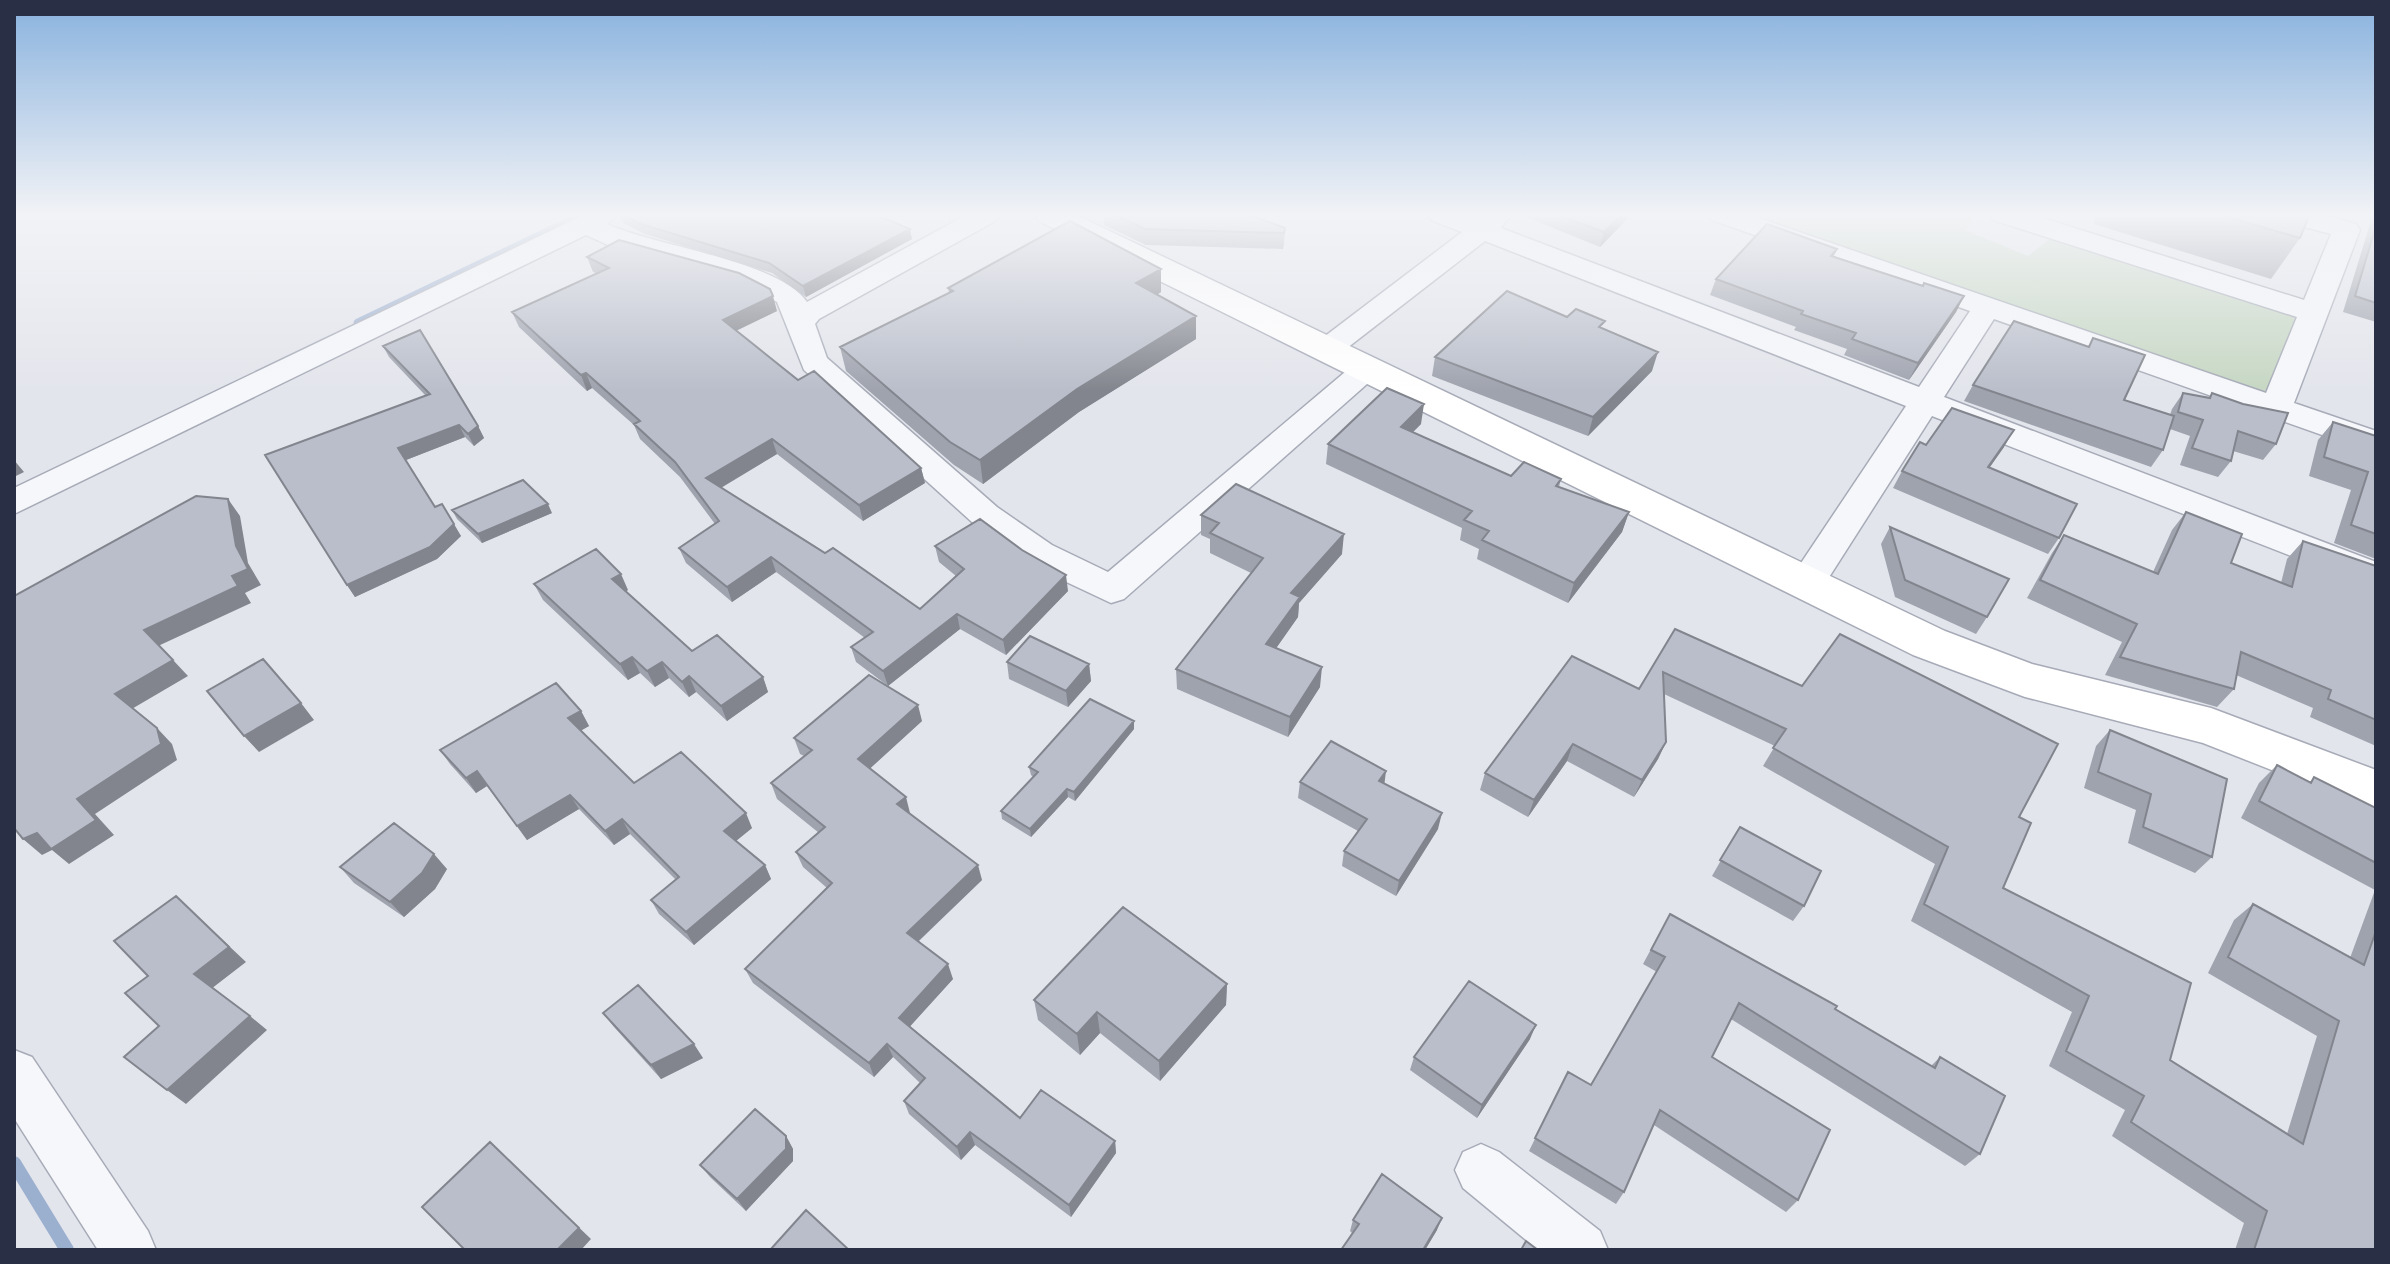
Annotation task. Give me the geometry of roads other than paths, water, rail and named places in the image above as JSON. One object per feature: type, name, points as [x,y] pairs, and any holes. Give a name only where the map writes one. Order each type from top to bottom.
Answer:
[{"type":"street","points":[[14,502],[487,273]]},
{"type":"street","points":[[727,273],[772,286],[788,296],[795,307],[804,347],[815,363],[985,515],[1039,554],[1111,590],[1368,369]]},
{"type":"street","points":[[799,324],[809,313],[881,273]]},
{"type":"street","points":[[1171,273],[1929,643],[2025,680],[2211,727],[2376,791]]},
{"type":"street","points":[[1327,349],[1426,273]]},
{"type":"street","points":[[1615,273],[1925,402],[2376,576]]},
{"type":"street","points":[[1893,273],[2376,443]]},
{"type":"street","points":[[2189,273],[2315,313]]},
{"type":"street","points":[[2276,408],[2330,273]]},
{"type":"street","points":[[1806,584],[1987,307]]},
{"type":"street","points":[[14,1074],[129,1250]]},
{"type":"street","points":[[1481,1170],[1581,1250]]},
{"type":"waterway","points":[[358,323],[462,273]]},
{"type":"waterway","points":[[14,1163],[67,1250]]}]
